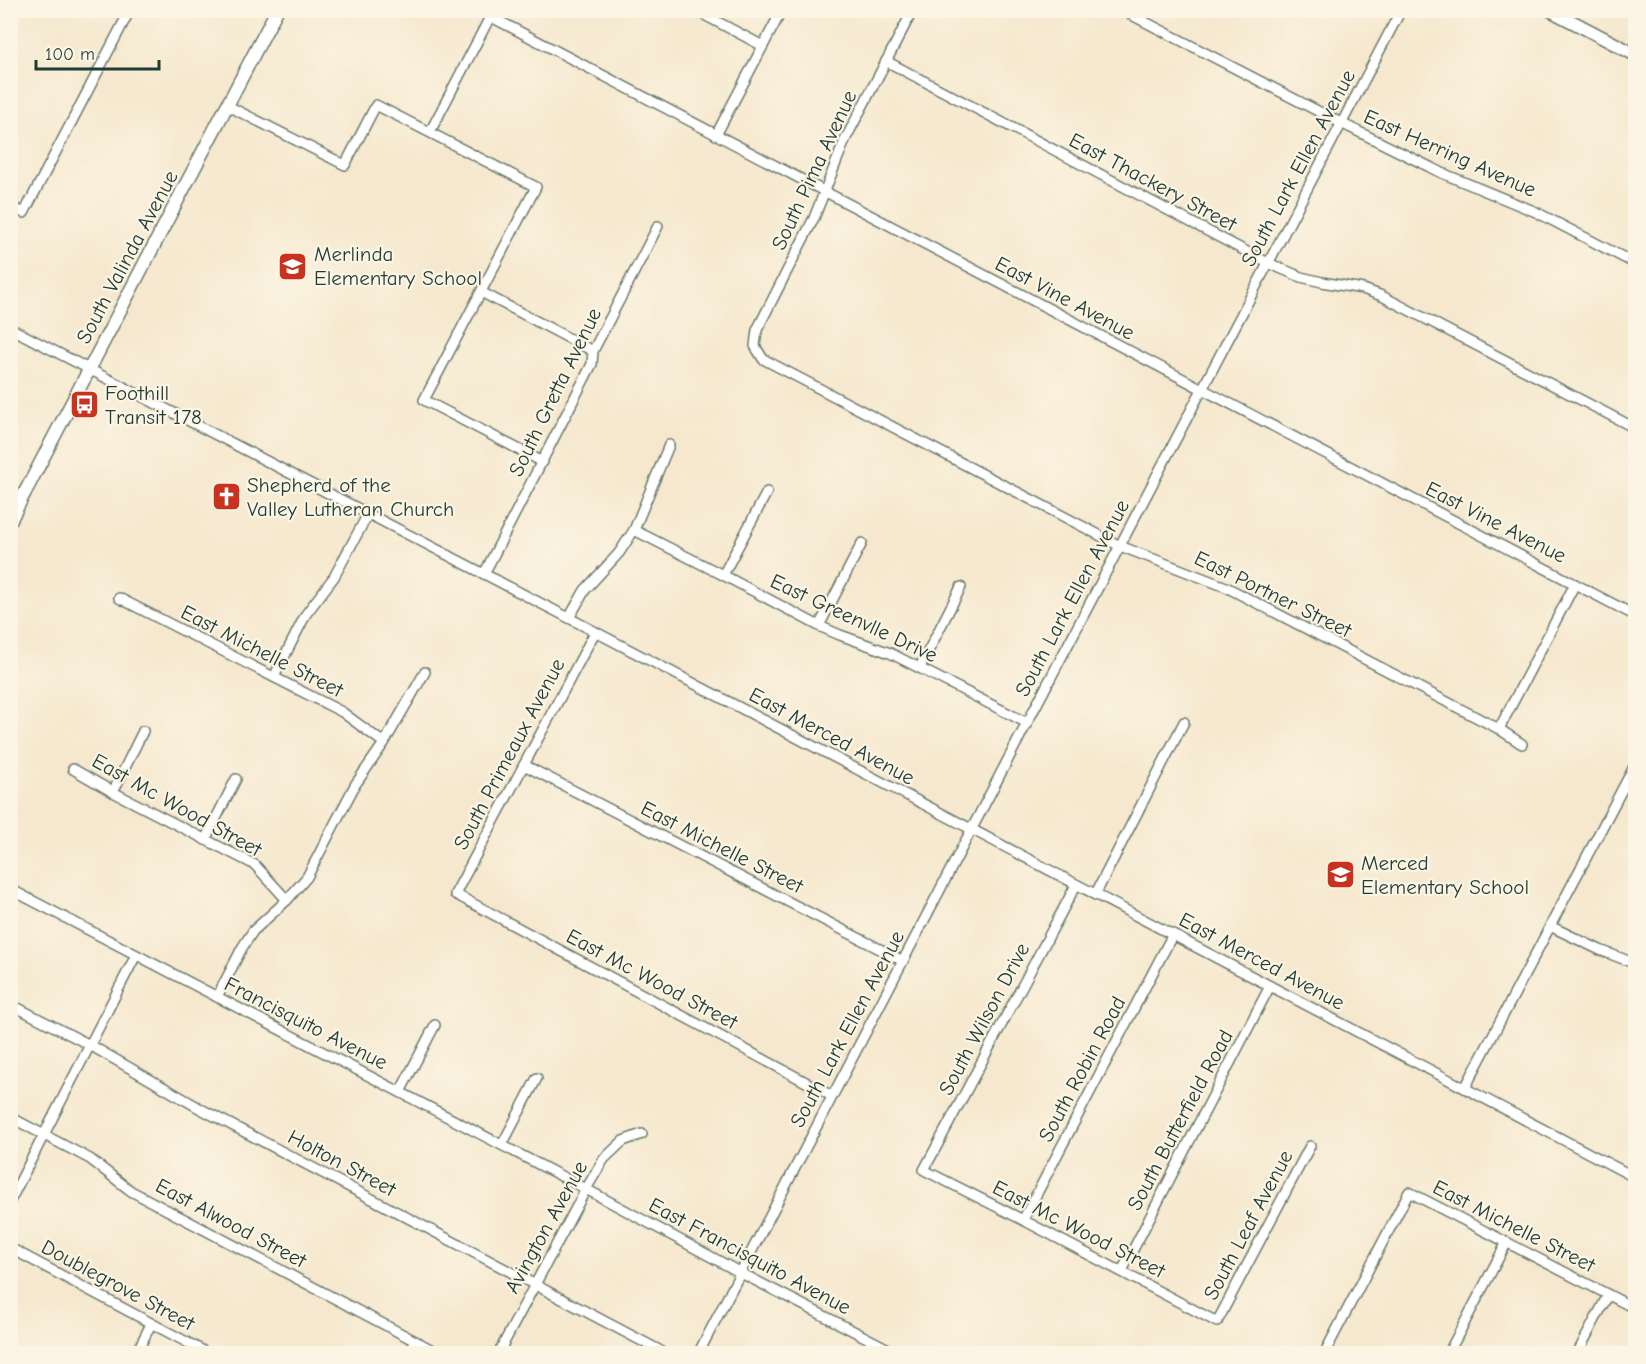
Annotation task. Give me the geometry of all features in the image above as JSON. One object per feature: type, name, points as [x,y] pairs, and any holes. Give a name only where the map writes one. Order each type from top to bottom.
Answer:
[{"type":"main road","name":"South Valinda Avenue","points":[[10,521],[277,10]]},
{"type":"main road","points":[[1551,10],[1635,55]]},
{"type":"street","points":[[10,206],[24,213],[130,10]]},
{"type":"street","name":"East Vine Avenue","points":[[478,10],[1635,616]]},
{"type":"street","points":[[695,10],[763,46]]},
{"type":"street","points":[[716,135],[782,10]]},
{"type":"street","name":"South Pima Avenue","points":[[755,346],[757,330],[814,218],[845,140],[913,10]]},
{"type":"street","name":"East Herring Avenue","points":[[1122,10],[1341,123],[1442,173],[1536,212],[1635,264]]},
{"type":"street","name":"South Lark Ellen Avenue","points":[[698,1353],[1401,10]]},
{"type":"street","points":[[430,132],[490,17]]},
{"type":"street","name":"East Thackery Street","points":[[886,61],[1268,263],[1301,277],[1363,289],[1382,296],[1635,427]]},
{"type":"street","points":[[228,105],[345,165],[376,105],[536,187],[424,400],[543,462]]},
{"type":"street","name":"South Gretta Avenue","points":[[484,574],[592,364],[593,351],[658,226]]},
{"type":"street","points":[[481,292],[593,351]]},
{"type":"street","name":"East Merced Avenue","points":[[10,328],[569,618],[1635,1178]]},
{"type":"street","name":"East Portner Street","points":[[755,346],[763,359],[1120,546],[1226,587],[1499,729],[1522,744]]},
{"type":"street","points":[[569,618],[585,590],[619,553],[634,530],[669,445]]},
{"type":"street","points":[[723,575],[767,492]]},
{"type":"street","points":[[274,676],[306,614],[334,577],[368,514]]},
{"type":"street","name":"East Greenvlle Drive","points":[[634,530],[819,626],[890,653],[1027,723]]},
{"type":"street","points":[[819,626],[862,543]]},
{"type":"street","points":[[1499,729],[1575,584]]},
{"type":"street","points":[[920,667],[960,588]]},
{"type":"street","name":"East Michelle Street","points":[[119,598],[342,712],[384,743]]},
{"type":"street","name":"South Primeaux Avenue","points":[[455,894],[595,632]]},
{"type":"street","points":[[217,997],[253,931],[287,900],[307,877],[355,785],[384,743],[425,672]]},
{"type":"street","points":[[1095,895],[1184,723]]},
{"type":"street","points":[[113,792],[143,731]]},
{"type":"street","points":[[1465,1088],[1635,763]]},
{"type":"street","name":"East Michelle Street","points":[[524,765],[903,961]]},
{"type":"street","name":"East Mc Wood Street","points":[[73,769],[255,866],[287,900]]},
{"type":"street","points":[[205,840],[236,779]]},
{"type":"street","name":"South Wilson Drive","points":[[924,1170],[1076,885]]},
{"type":"street","name":"Francisquito Avenue","points":[[10,889],[586,1189]]},
{"type":"street","name":"East Mc Wood Street","points":[[455,894],[832,1096]]},
{"type":"street","points":[[1551,926],[1635,964]]},
{"type":"street","name":"South Robin Road","points":[[1023,1220],[1173,934]]},
{"type":"street","points":[[10,1201],[136,955]]},
{"type":"street","name":"South Butterfield Road","points":[[1122,1271],[1270,986]]},
{"type":"street","name":"Holton Street","points":[[10,1004],[90,1045],[201,1110],[658,1350]]},
{"type":"street","points":[[400,1092],[435,1025]]},
{"type":"street","points":[[502,1145],[537,1078]]},
{"type":"street","name":"East Alwood Street","points":[[10,1117],[90,1160],[131,1191],[440,1353]]},
{"type":"street","name":"Avington Avenue","points":[[498,1353],[604,1159],[623,1141],[642,1134]]},
{"type":"street","name":"South Leaf Avenue","points":[[1217,1322],[1310,1146]]},
{"type":"street","name":"East Mc Wood Street","points":[[924,1170],[1217,1322]]},
{"type":"street","name":"East Francisquito Avenue","points":[[586,1189],[741,1273],[898,1353]]},
{"type":"street","name":"East Michelle Street","points":[[1324,1353],[1409,1192],[1635,1309]]},
{"type":"street","points":[[1448,1353],[1507,1242]]},
{"type":"street","name":"Doublegrove Street","points":[[10,1248],[209,1353]]},
{"type":"street","points":[[1577,1353],[1608,1295]]},
{"type":"street","points":[[136,1353],[151,1324]]},
{"type":"place","name":"Merlinda Elementary School","points":[[293,266]]},
{"type":"place","name":"Foothill Transit 178","points":[[84,405]]},
{"type":"place","name":"Shepherd of the Valley Lutheran Church","points":[[226,497]]},
{"type":"place","name":"Merced Elementary School","points":[[1340,875]]}]
